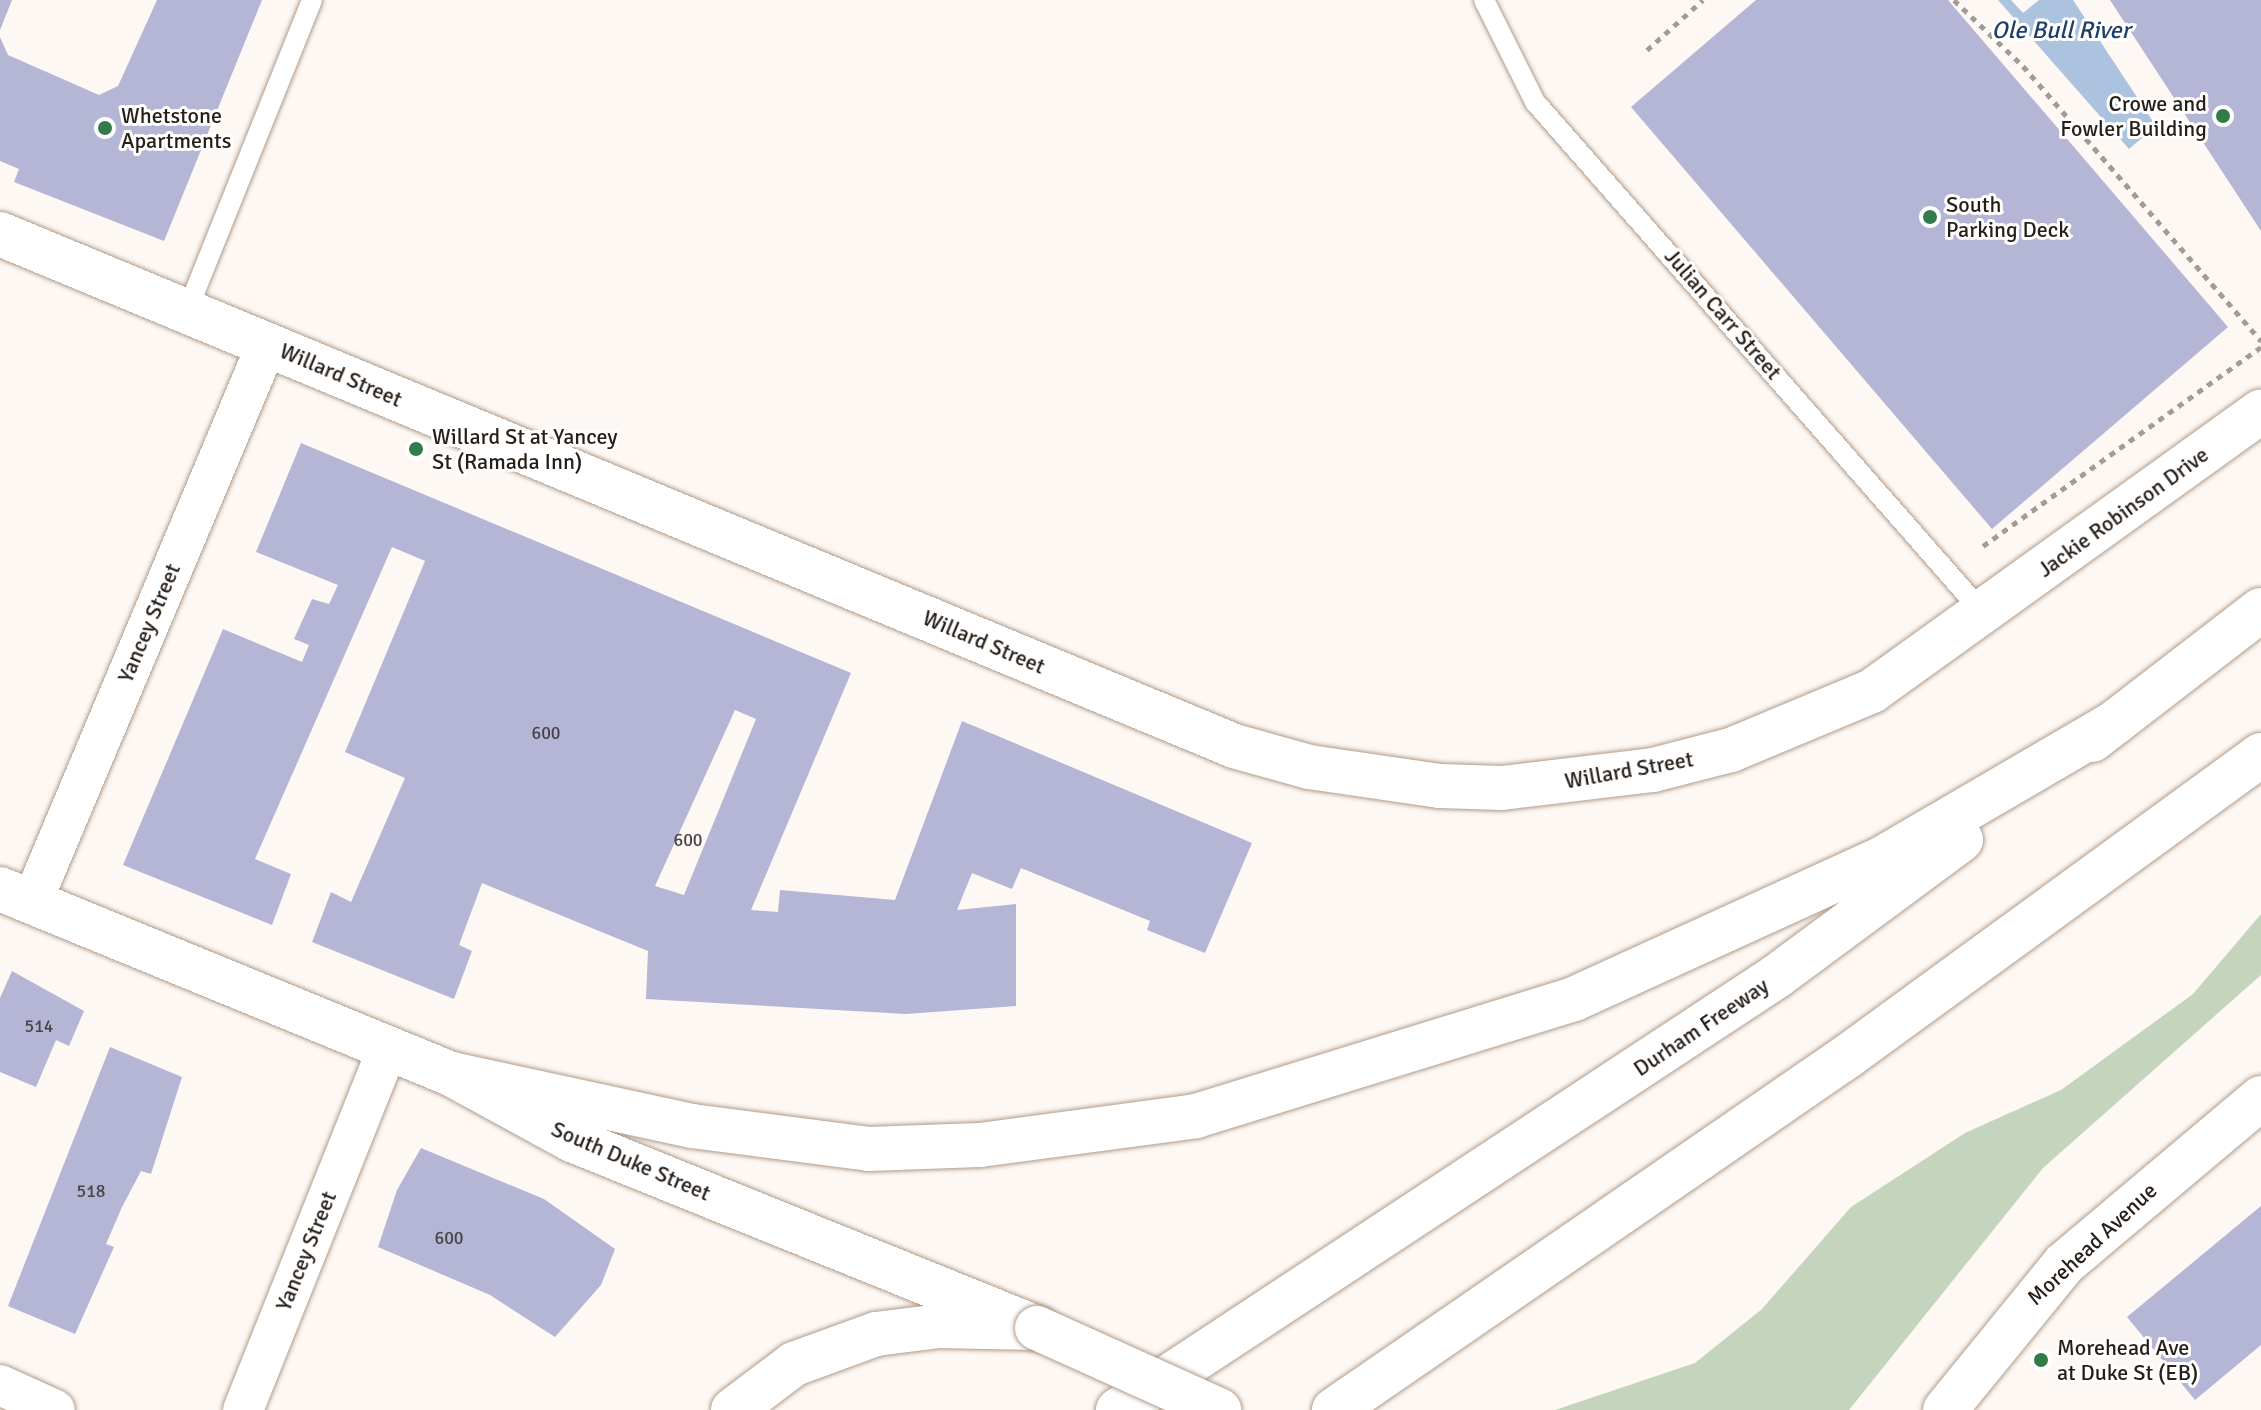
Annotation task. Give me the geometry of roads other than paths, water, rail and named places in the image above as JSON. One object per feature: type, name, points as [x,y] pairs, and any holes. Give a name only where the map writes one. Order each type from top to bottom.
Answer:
[{"type":"main road","name":"Willard Street","points":[[0,234],[1234,746],[1375,779],[1529,785],[1653,770],[1731,750],[1872,691],[1984,614]]},
{"type":"main road","name":"Jackie Robinson Drive","points":[[1984,614],[2261,411]]},
{"type":"main road","name":"Durham Freeway","points":[[1118,1410],[1777,976],[2261,610]]},
{"type":"main road","points":[[451,1074],[705,1128],[868,1149],[995,1144],[1196,1116],[1574,999],[1883,858],[2114,723]]},
{"type":"main road","points":[[1349,1410],[1413,1361],[2261,755]]},
{"type":"main road","name":"South Duke Street","points":[[16,896],[451,1074],[572,1140],[1037,1328],[1219,1410]]},
{"type":"main road","name":"Morehead Avenue","points":[[1945,1410],[2064,1264],[2261,1098]]},
{"type":"main road","points":[[733,1410],[794,1364],[863,1337],[939,1326],[1037,1328]]},
{"type":"main road","points":[[1334,1410],[1413,1361]]},
{"type":"street","name":"Yancey Street","points":[[16,896],[267,344]]},
{"type":"street","name":"Yancey Street","points":[[243,1410],[388,1048]]},
{"type":"street","points":[[0,1385],[55,1410]]},
{"type":"lane","points":[[187,311],[312,0]]},
{"type":"lane","name":"Julian Carr Street","points":[[1484,0],[1535,102],[1984,614]]},
{"type":"water","name":"Ole Bull River","points":[[1998,0],[2011,0],[2023,13],[2039,0],[2073,0],[2156,126],[2129,149]]},
{"type":"place","name":"Crowe and Fowler Building","points":[[2223,116]]},
{"type":"place","name":"Whetstone Apartments","points":[[105,128]]},
{"type":"place","name":"South Parking Deck","points":[[1930,217]]},
{"type":"place","name":"Willard St at Yancey St (Ramada Inn)","points":[[416,449]]},
{"type":"place","name":"Morehead Ave at Duke St (EB)","points":[[2041,1360]]}]
